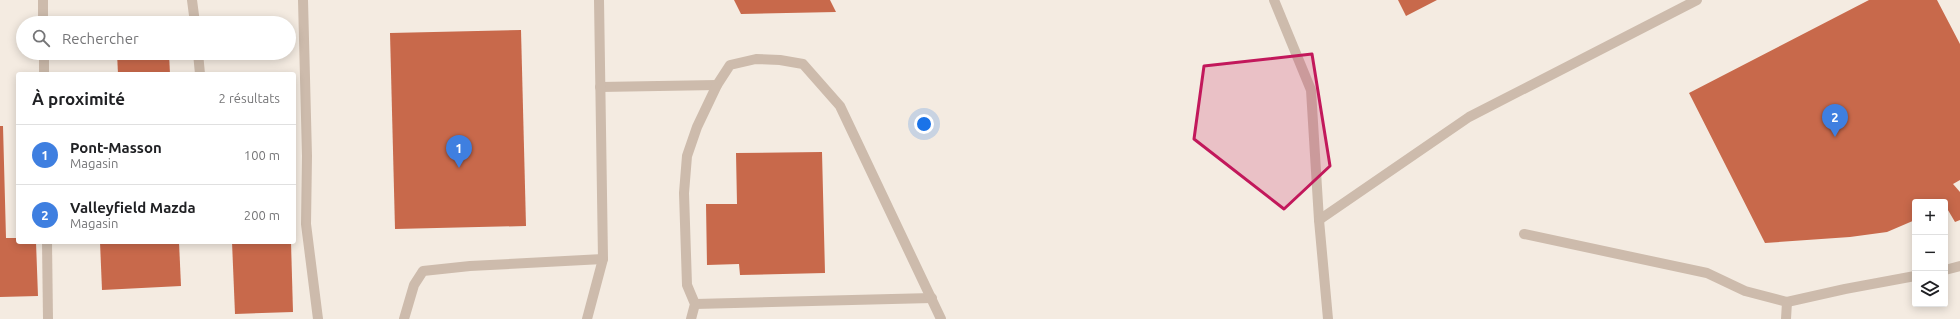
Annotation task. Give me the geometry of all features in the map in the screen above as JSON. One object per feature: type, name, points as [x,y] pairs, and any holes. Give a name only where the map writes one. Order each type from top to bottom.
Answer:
[{"type":"lane","points":[[43,0],[43,16]]},
{"type":"lane","points":[[192,0],[194,16]]},
{"type":"lane","points":[[303,0],[299,84],[307,156],[306,224],[318,319]]},
{"type":"lane","points":[[587,319],[604,259],[599,0]]},
{"type":"lane","points":[[1274,0],[1311,90],[1319,220],[1328,319]]},
{"type":"lane","points":[[1319,220],[1469,117],[1697,0]]},
{"type":"lane","points":[[691,319],[695,304],[687,285],[684,194],[687,156],[697,127],[717,85],[730,66],[756,59],[780,60],[803,64],[840,106],[941,319]]},
{"type":"lane","points":[[44,60],[44,72]]},
{"type":"lane","points":[[199,60],[200,72]]},
{"type":"lane","points":[[600,87],[717,85]]},
{"type":"lane","points":[[1524,234],[1707,273],[1745,291],[1787,302],[1912,277]]},
{"type":"lane","points":[[47,244],[48,319]]},
{"type":"lane","points":[[404,319],[414,286],[423,271],[470,266],[604,259]]},
{"type":"lane","points":[[1948,269],[1960,266]]},
{"type":"lane","points":[[695,304],[932,298]]},
{"type":"lane","points":[[1786,319],[1787,302]]},
{"type":"highlighted area","points":[[1312,54],[1330,166],[1284,209],[1194,139],[1204,66]]},
{"type":"building","points":[[734,0],[830,0],[836,12],[741,14]]},
{"type":"building","points":[[1398,0],[1437,0],[1406,16]]},
{"type":"building","points":[[1869,0],[1937,0],[1960,44],[1960,180],[1953,184],[1960,192],[1960,220],[1955,222],[1948,210],[1948,199],[1912,199],[1912,221],[1887,232],[1850,237],[1765,243],[1689,93]]},
{"type":"building","points":[[521,30],[526,226],[395,229],[390,33]]},
{"type":"building","points":[[117,60],[169,60],[170,72],[118,72]]},
{"type":"building","points":[[0,126],[3,126],[6,238],[16,238],[16,244],[36,244],[38,296],[0,297]]},
{"type":"building","points":[[822,152],[825,273],[740,275],[739,264],[707,265],[706,204],[737,204],[736,153]]},
{"type":"building","points":[[100,244],[179,244],[181,286],[102,290]]},
{"type":"building","points":[[232,244],[291,244],[293,312],[235,314]]},
{"type":"place","name":"Valleyfield Mazda","points":[[1835,137]]},
{"type":"place","name":"Pont-Masson","points":[[459,168]]}]
